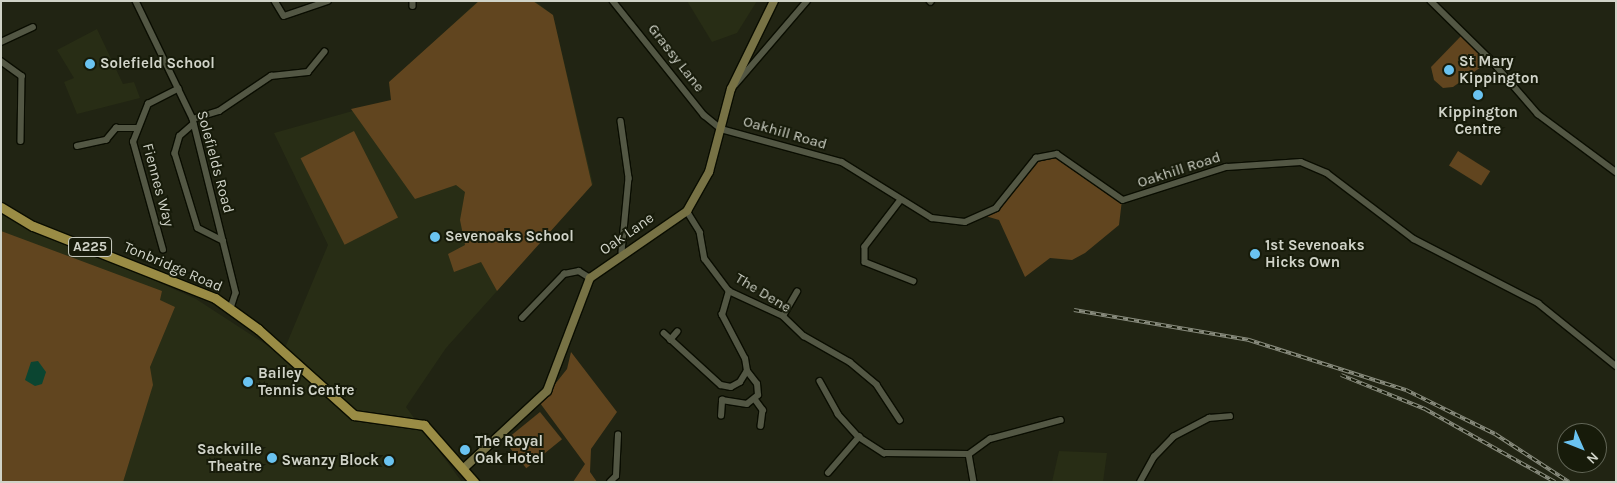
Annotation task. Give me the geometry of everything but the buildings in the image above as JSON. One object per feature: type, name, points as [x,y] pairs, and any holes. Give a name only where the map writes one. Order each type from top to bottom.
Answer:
[{"type":"main road","name":"Tonbridge Road","points":[[1,207],[33,226],[231,308],[340,406],[366,420],[424,425],[463,469]]},
{"type":"main road","name":"A225","points":[[463,469],[474,482]]},
{"type":"street","name":"Solefields Road","points":[[136,1],[193,121],[236,293],[231,308]]},
{"type":"street","points":[[275,1],[284,16],[328,1]]},
{"type":"street","name":"Grassy Lane","points":[[613,1],[704,115],[721,129]]},
{"type":"street","name":"Oak Lane","points":[[590,278],[622,252],[687,211],[709,172],[732,89],[774,1]]},
{"type":"street","points":[[732,89],[807,1]]},
{"type":"street","points":[[1431,1],[1493,62],[1538,114],[1616,172]]},
{"type":"street","points":[[1,42],[33,27]]},
{"type":"street","points":[[223,241],[198,228],[175,153],[180,136],[193,121],[219,111],[271,76],[308,72],[324,52]]},
{"type":"street","points":[[1,61],[22,76],[21,141]]},
{"type":"street","name":"Fiennes Way","points":[[162,250],[132,149],[136,128],[148,104],[178,89]]},
{"type":"street","points":[[620,121],[629,178],[622,252]]},
{"type":"street","points":[[77,146],[106,140],[116,128],[136,128]]},
{"type":"street","name":"Oakhill Road","points":[[721,129],[842,162],[900,200],[932,218],[965,222],[996,208],[1036,158],[1056,154],[1123,200],[1226,166],[1301,162],[1327,173],[1414,238],[1538,303],[1616,366]]},
{"type":"street","points":[[900,200],[865,247],[865,262],[913,280]]},
{"type":"street","name":"The Dene","points":[[687,211],[700,232],[705,258],[729,291],[783,316],[798,333],[850,362],[881,389],[900,420]]},
{"type":"street","points":[[463,469],[547,391],[590,278],[572,270],[541,297],[522,318]]},
{"type":"street","points":[[729,291],[722,315],[747,371],[757,384],[755,400],[763,410],[761,426]]},
{"type":"street","points":[[783,316],[797,292]]},
{"type":"street","points":[[794,299],[802,302]]},
{"type":"street","points":[[670,340],[677,332]]},
{"type":"street","points":[[664,333],[721,385],[731,387],[747,371]]},
{"type":"street","points":[[820,381],[838,414],[859,437],[884,453],[969,454],[990,439],[1062,420]]},
{"type":"street","points":[[720,416],[722,400],[743,404],[755,400]]},
{"type":"street","points":[[1140,482],[1154,457],[1173,437],[1209,418],[1230,416]]},
{"type":"street","points":[[610,482],[616,476],[618,435]]},
{"type":"street","points":[[828,473],[859,437]]},
{"type":"street","points":[[969,454],[974,482]]},
{"type":"shaded area","name":"Sevenoaks School","points":[[478,1],[535,1],[553,15],[593,184],[446,348],[406,407],[462,482],[1,482],[1,212],[196,299],[282,355],[328,245],[274,133],[392,100],[389,83]]},
{"type":"shaded area","points":[[479,1],[533,1],[553,15],[592,185],[497,291],[481,262],[454,272],[448,254],[465,245],[460,220],[465,192],[456,185],[415,199],[351,109],[391,100],[389,82]]},
{"type":"shaded area","points":[[687,1],[757,1],[737,33],[712,42]]},
{"type":"shaded area","name":"Solefield School","points":[[97,29],[123,84],[134,82],[140,98],[77,114],[64,82],[74,78],[57,50]]},
{"type":"shaded area","points":[[1462,35],[1488,62],[1453,87],[1443,88],[1434,80],[1431,67]]},
{"type":"shaded area","points":[[354,131],[398,217],[345,245],[301,158]]},
{"type":"shaded area","points":[[1458,151],[1490,171],[1481,186],[1449,165]]},
{"type":"shaded area","points":[[1056,155],[1122,200],[1119,225],[1085,253],[1072,260],[1050,258],[1025,277],[999,220],[982,215],[995,209],[1035,158]]},
{"type":"shaded area","points":[[1,231],[162,291],[160,300],[175,307],[150,367],[153,385],[123,482],[1,482]]},
{"type":"shaded area","points":[[571,352],[617,412],[591,449],[590,472],[597,482],[573,482],[585,464],[540,403],[567,369]]},
{"type":"shaded area","points":[[38,361],[46,372],[42,384],[35,386],[25,380],[31,362]]},
{"type":"shaded area","points":[[540,412],[562,439],[526,468],[504,441]]},
{"type":"shaded area","points":[[1059,451],[1107,453],[1103,482],[1052,482]]},
{"type":"railway","points":[[1074,310],[1249,340],[1406,390],[1495,434],[1569,482]]},
{"type":"railway","points":[[1341,375],[1425,409],[1555,482]]},
{"type":"place","name":"Solefield School","points":[[90,64]]},
{"type":"place","name":"St Mary Kippington","points":[[1449,70]]},
{"type":"place","name":"Kippington Centre","points":[[1478,95]]},
{"type":"place","name":"Sevenoaks School","points":[[435,237]]},
{"type":"place","name":"1st Sevenoaks Hicks Own","points":[[1255,254]]},
{"type":"place","name":"Bailey Tennis Centre","points":[[248,382]]},
{"type":"place","name":"The Royal Oak Hotel","points":[[465,450]]},
{"type":"place","name":"Sackville Theatre","points":[[272,458]]},
{"type":"place","name":"Swanzy Block","points":[[389,461]]}]
